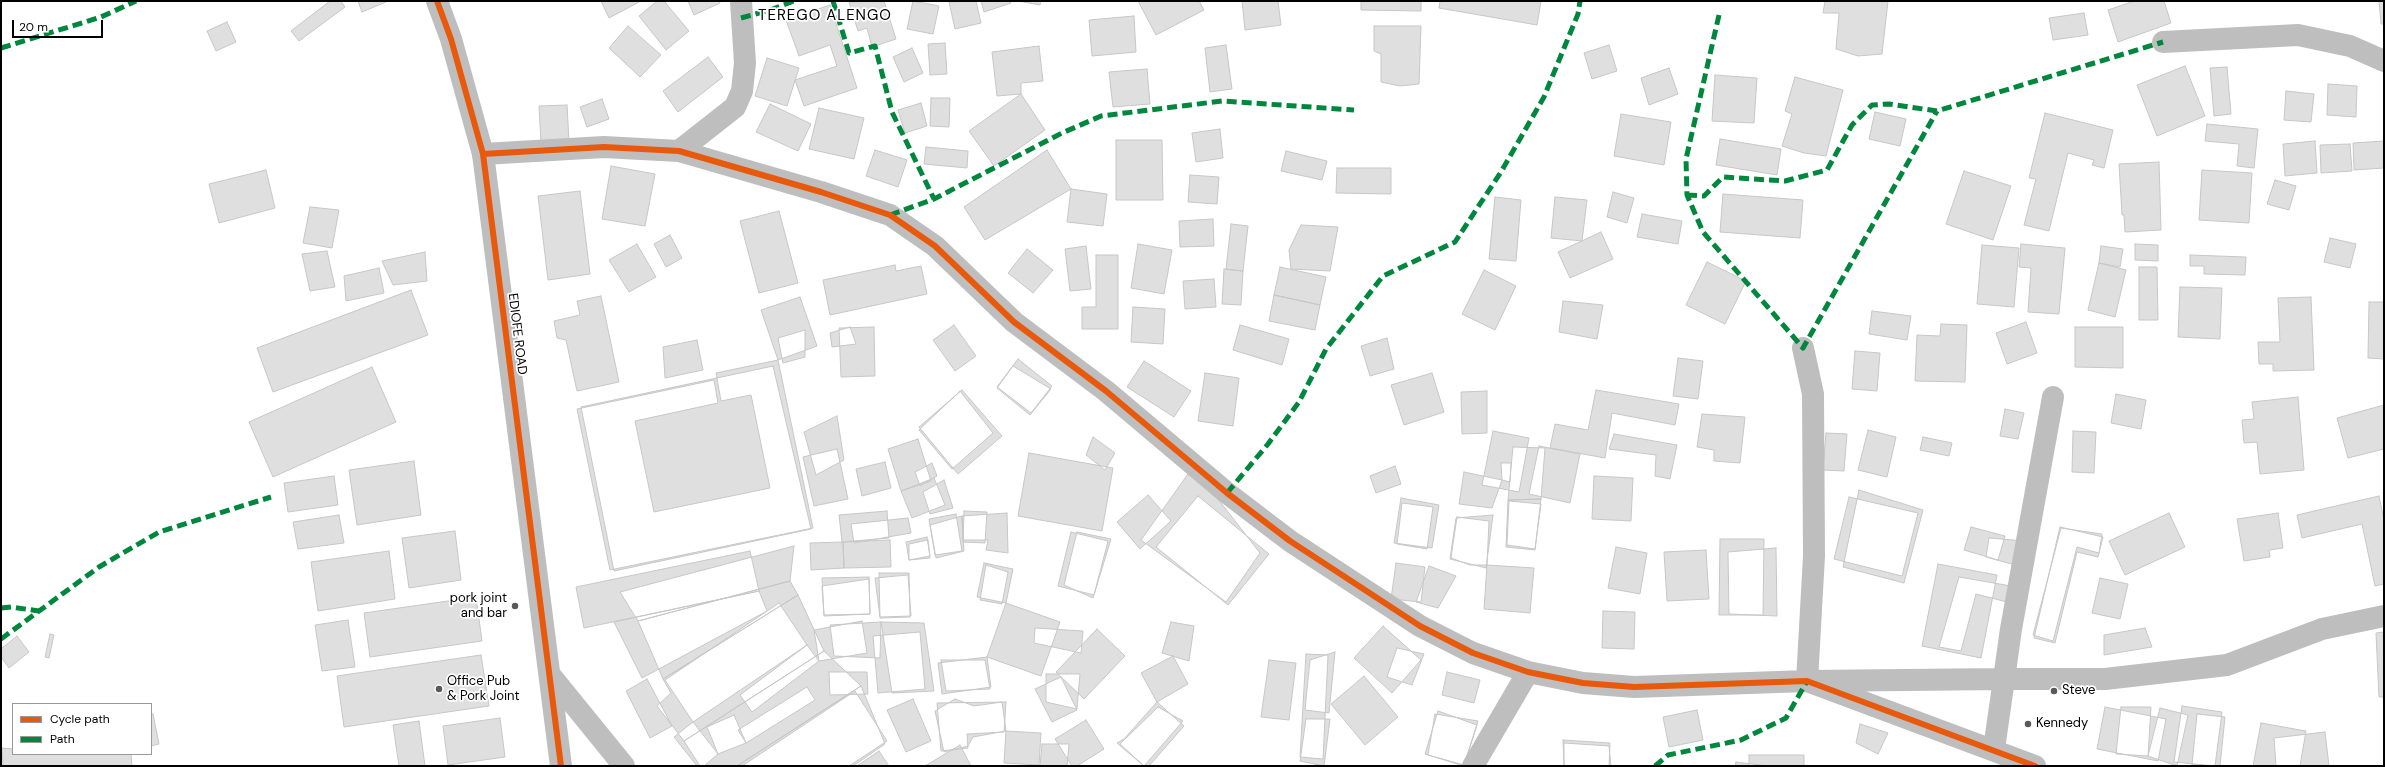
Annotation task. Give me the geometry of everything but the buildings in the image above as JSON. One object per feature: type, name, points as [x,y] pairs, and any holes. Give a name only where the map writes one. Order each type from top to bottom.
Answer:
[{"type":"street","name":"EDIOFE ROAD","points":[[437,1],[451,39],[483,154],[561,766]]},
{"type":"street","points":[[679,151],[735,107],[742,91],[744,63],[741,1]]},
{"type":"street","points":[[2163,42],[2298,35],[2350,46],[2384,61]]},
{"type":"street","points":[[483,154],[604,147],[679,151],[821,192],[890,215],[935,246],[1014,322],[1106,392],[1227,493],[1290,541],[1420,626],[1473,653],[1528,672],[1583,683],[1634,687],[1807,681],[2105,679],[2227,664],[2322,629],[2384,616]]},
{"type":"street","points":[[1803,348],[1813,394],[1814,556],[1807,681]]},
{"type":"street","points":[[1994,749],[2011,629],[2052,397]]},
{"type":"street","points":[[1471,765],[1528,672]]},
{"type":"street","points":[[550,675],[624,766]]},
{"type":"street","points":[[1807,681],[1994,749],[2036,766]]},
{"type":"marked path","points":[[1,48],[101,17],[136,1]]},
{"type":"marked path","points":[[741,18],[770,10],[794,1]]},
{"type":"marked path","points":[[833,1],[849,53],[875,46],[892,112],[934,199]]},
{"type":"marked path","points":[[1227,493],[1268,444],[1299,402],[1326,349],[1383,276],[1455,242],[1501,172],[1544,97],[1578,14],[1580,1]]},
{"type":"marked path","points":[[1719,15],[1686,159],[1687,195],[1703,232],[1803,348],[1937,111]]},
{"type":"marked path","points":[[1687,195],[1704,196],[1723,177],[1785,181],[1827,170],[1852,125],[1872,105],[1889,104],[1937,111],[2163,42]]},
{"type":"marked path","points":[[890,215],[934,199],[1062,133],[1101,116],[1222,101],[1354,110]]},
{"type":"marked path","points":[[1,639],[99,567],[159,532],[271,497]]},
{"type":"marked path","points":[[1,608],[11,607],[39,611]]},
{"type":"marked path","points":[[1655,766],[1668,755],[1741,740],[1786,718],[1807,681]]},
{"type":"cycle path","points":[[437,1],[451,39],[483,154],[561,766]]},
{"type":"cycle path","points":[[483,154],[604,147],[679,151],[821,192],[890,215],[935,246],[1014,322],[1106,391],[1227,493],[1290,541],[1420,626],[1473,653],[1528,672],[1583,683],[1634,687],[1807,681],[2035,766]]},
{"type":"place","name":"pork joint and bar","points":[[515,606]]},
{"type":"place","name":"Office Pub & Pork Joint","points":[[439,689]]},
{"type":"place","name":"Steve","points":[[2054,691]]},
{"type":"place","name":"Kennedy","points":[[2028,724]]},
{"type":"district","name":"TEREGO ALENGO","points":[[825,16]]}]
